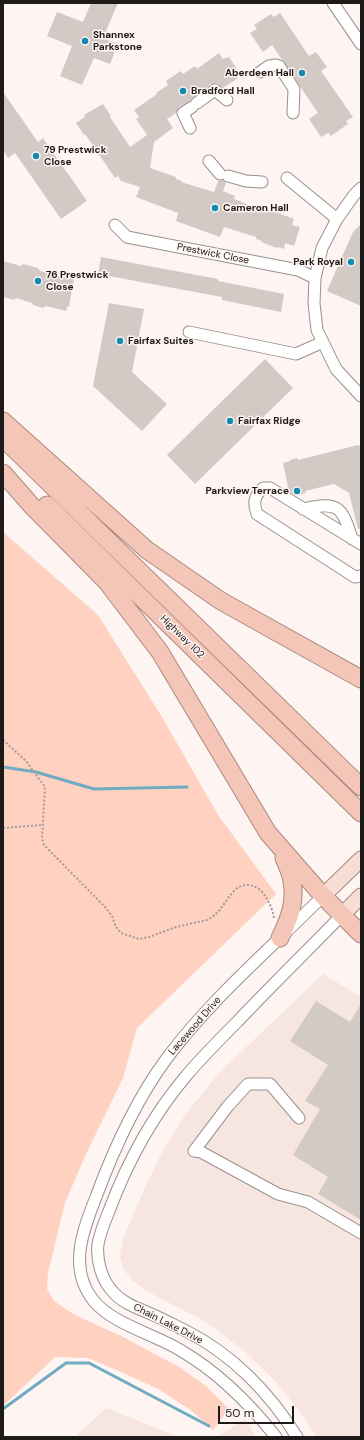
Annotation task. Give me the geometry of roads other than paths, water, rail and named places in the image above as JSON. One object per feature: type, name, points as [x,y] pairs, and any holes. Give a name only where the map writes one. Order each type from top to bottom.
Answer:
[{"type":"highway","points":[[3,421],[147,550],[221,601],[361,679]]},
{"type":"highway","name":"Highway 102","points":[[3,438],[361,787]]},
{"type":"highway","name":"Highway 102","points":[[3,462],[361,812]]},
{"type":"highway","points":[[3,473],[31,505],[107,582],[160,652],[268,833],[281,850],[341,916],[361,934]]},
{"type":"highway","points":[[280,938],[291,914],[293,900],[292,881],[281,850]]},
{"type":"main road","name":"Lacewood Drive","points":[[323,896],[361,859]]},
{"type":"main road","points":[[341,916],[361,896]]},
{"type":"street","points":[[333,3],[361,44]]},
{"type":"street","points":[[260,72],[269,66],[276,64],[279,66],[294,88],[293,113]]},
{"type":"street","points":[[190,128],[183,113],[215,90],[227,100]]},
{"type":"street","points":[[209,161],[224,175],[246,181],[262,182]]},
{"type":"street","points":[[287,178],[337,219]]},
{"type":"street","points":[[361,188],[354,195],[337,219],[322,248],[315,278],[314,303],[317,330],[336,369],[361,396]]},
{"type":"street","name":"Prestwick Close","points":[[115,225],[127,237],[298,270],[315,278]]},
{"type":"street","points":[[189,332],[296,354],[323,342]]},
{"type":"street","points":[[356,542],[270,488],[263,488],[259,492],[254,505],[256,514],[355,577],[361,576]]},
{"type":"street","points":[[303,509],[327,504],[334,507],[342,513],[356,542]]},
{"type":"street","name":"Lacewood Drive","points":[[82,1279],[79,1265],[79,1246],[85,1225],[122,1135],[144,1095],[166,1060],[188,1032],[226,991],[323,896]]},
{"type":"street","name":"Chain Lake Drive","points":[[297,1437],[278,1409],[238,1367],[206,1343],[170,1323],[130,1305],[114,1293],[103,1278],[98,1257],[98,1245],[102,1228],[125,1173],[165,1103],[186,1076],[216,1043],[341,916]]},
{"type":"street","points":[[299,1118],[270,1084],[248,1084],[228,1106],[194,1151],[201,1152],[278,1194],[308,1202],[361,1233]]},
{"type":"street","name":"Chain Lake Drive","points":[[82,1279],[89,1295],[105,1312],[160,1339],[198,1361],[243,1398],[276,1437]]},
{"type":"street","points":[[160,1339],[170,1323]]},
{"type":"waterway","points":[[3,767],[36,772],[94,789],[187,787]]},
{"type":"waterway","points":[[3,1409],[66,1363],[89,1363],[209,1426]]},
{"type":"place","name":"Shannex Parkstone","points":[[85,41]]},
{"type":"place","name":"Aberdeen Hall","points":[[302,73]]},
{"type":"place","name":"Bradford Hall","points":[[183,91]]},
{"type":"place","name":"79 Prestwick Close","points":[[36,156]]},
{"type":"place","name":"Cameron Hall","points":[[215,208]]},
{"type":"place","name":"Park Royal","points":[[351,262]]},
{"type":"place","name":"76 Prestwick Close","points":[[38,281]]},
{"type":"place","name":"Fairfax Suites","points":[[120,341]]},
{"type":"place","name":"Fairfax Ridge","points":[[230,421]]},
{"type":"place","name":"Parkview Terrace","points":[[297,491]]}]
